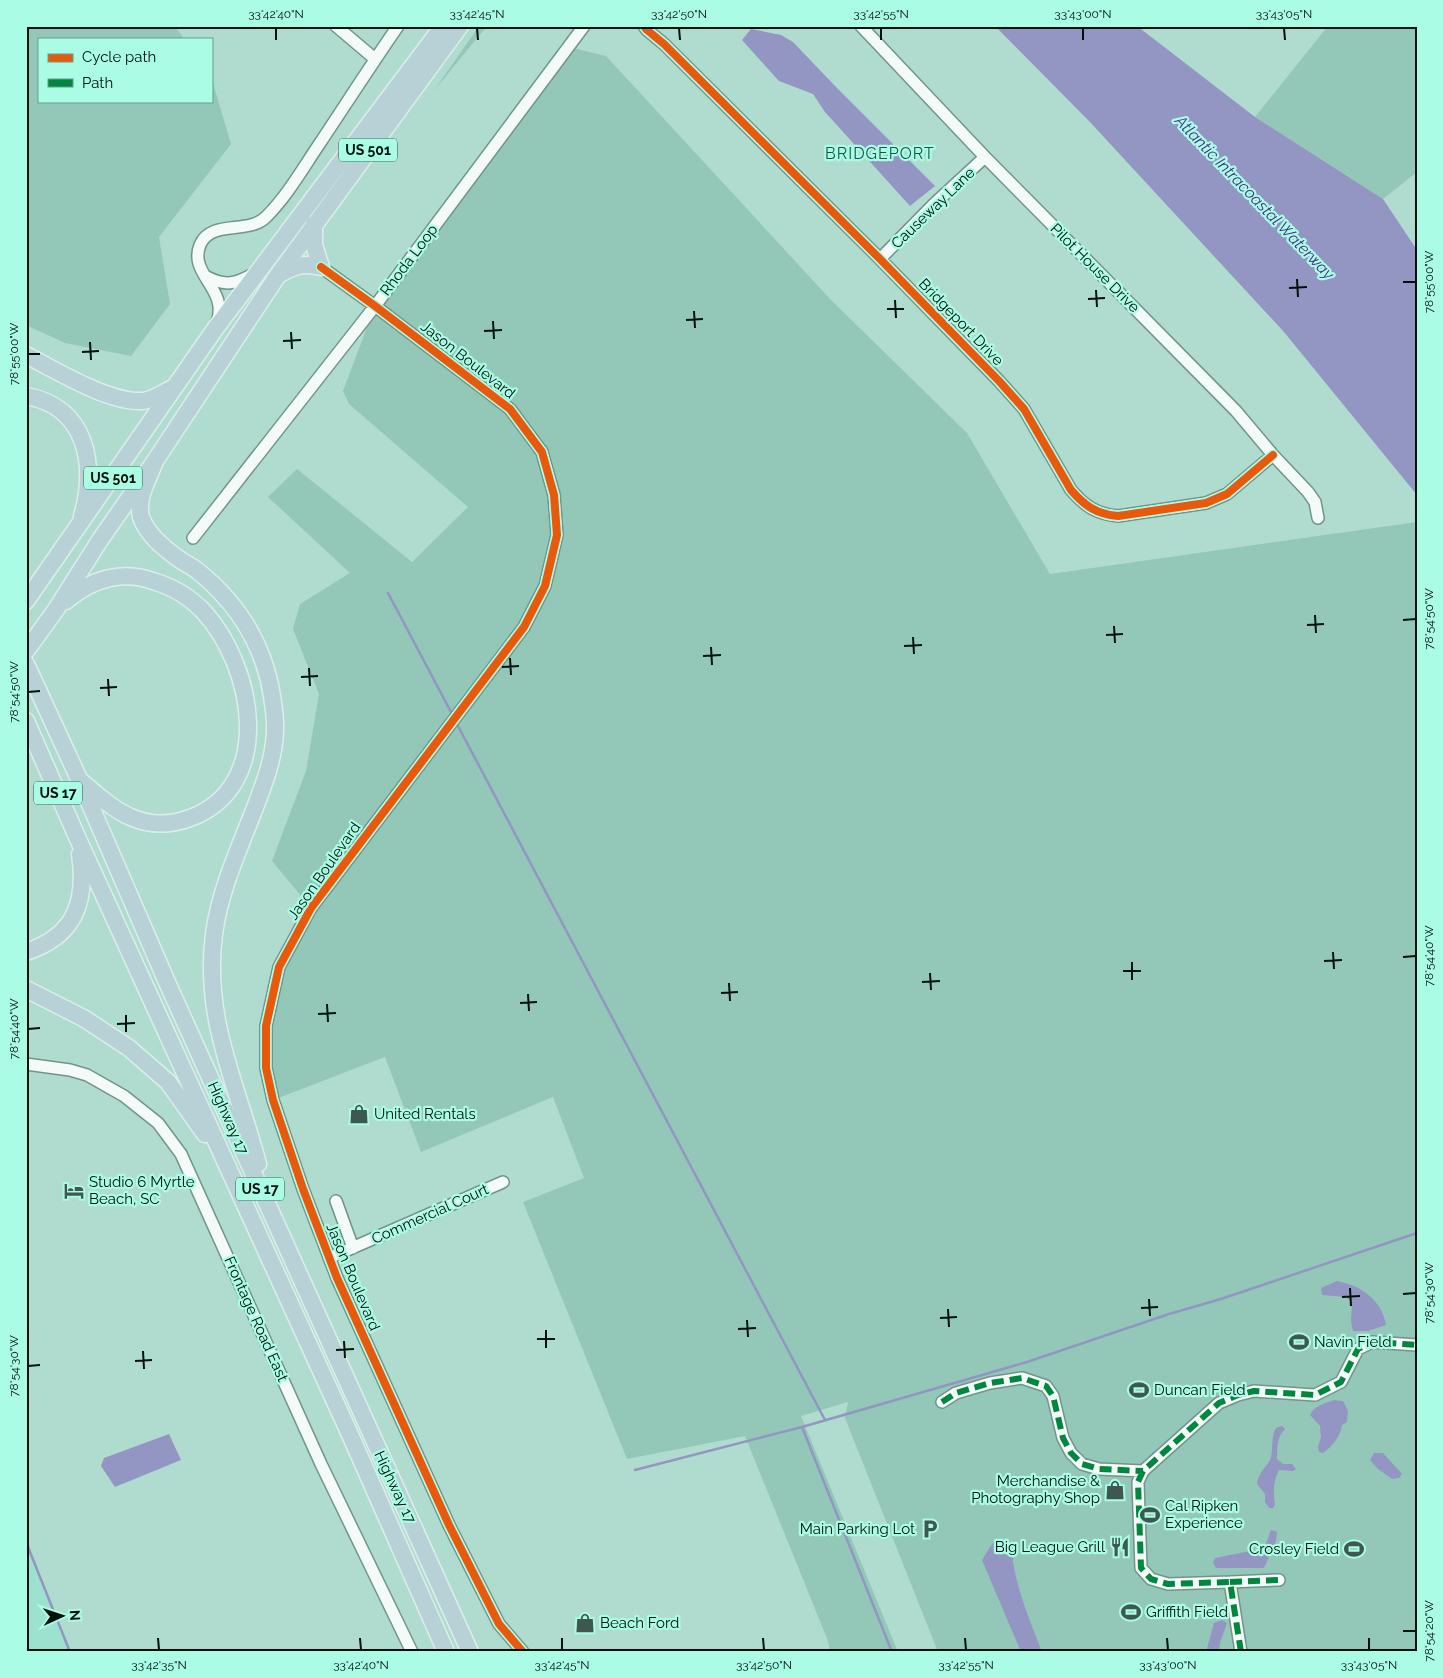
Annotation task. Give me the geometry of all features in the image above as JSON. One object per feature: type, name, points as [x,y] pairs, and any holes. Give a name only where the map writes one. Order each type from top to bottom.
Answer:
[{"type":"highway","name":"US 501","points":[[26,602],[215,329],[443,26]]},
{"type":"highway","name":"US 501","points":[[26,651],[55,611],[100,540],[155,461],[278,275],[460,26]]},
{"type":"highway","points":[[278,275],[294,266],[308,264],[321,267],[314,244],[314,224]]},
{"type":"highway","points":[[26,355],[89,387],[122,400],[145,401],[177,386]]},
{"type":"highway","points":[[26,396],[47,402],[63,412],[76,427],[84,444],[89,465],[89,483],[87,500],[79,527]]},
{"type":"highway","points":[[155,461],[142,495],[140,506],[142,517],[152,536],[179,559],[198,571],[238,611],[258,647],[266,668],[272,694],[275,722],[273,750],[267,775],[227,878],[214,933],[211,974],[214,1010],[222,1047],[272,1214]]},
{"type":"highway","points":[[55,611],[77,592],[97,580],[124,576],[143,577],[186,596],[204,613],[221,635],[233,657],[240,676],[247,708],[248,736],[245,756],[238,776],[231,789],[206,812],[183,820],[160,824],[136,820],[106,803],[79,779]]},
{"type":"highway","name":"Highway 17","points":[[26,664],[79,779],[170,989],[470,1652]]},
{"type":"highway","name":"Highway 17","points":[[26,721],[78,839],[362,1460],[446,1652]]},
{"type":"highway","points":[[26,952],[51,941],[71,922],[77,907],[81,888],[82,869],[78,839]]},
{"type":"highway","points":[[26,989],[85,1019],[129,1048],[168,1082],[228,1167]]},
{"type":"street","points":[[336,26],[375,59]]},
{"type":"street","points":[[215,329],[220,309],[215,291],[199,266],[197,256],[205,236],[215,231],[253,225],[265,218],[292,186],[398,26]]},
{"type":"street","name":"Rhoda Loop","points":[[193,538],[375,306],[584,26]]},
{"type":"street","name":"Bridgeport Drive","points":[[633,26],[647,28],[664,44],[880,259],[999,381],[1024,409],[1071,490],[1093,510],[1105,515],[1118,516],[1206,503],[1227,494],[1273,455]]},
{"type":"street","name":"Pilot House Drive","points":[[861,26],[985,157],[1236,411],[1273,455],[1308,492],[1315,502],[1318,518]]},
{"type":"street","name":"Causeway Lane","points":[[880,259],[933,204],[985,157]]},
{"type":"street","name":"Jason Boulevard","points":[[321,267],[510,409],[542,452],[554,495],[558,535],[546,586],[524,627],[311,908],[278,968],[266,1026],[266,1068],[273,1100],[329,1258],[393,1405],[449,1525],[499,1624],[523,1652]]},
{"type":"street","points":[[204,275],[224,284],[240,281],[259,271]]},
{"type":"street","name":"Frontage Road East","points":[[26,1064],[70,1070],[87,1075],[124,1096],[158,1123],[181,1154],[321,1464],[412,1652]]},
{"type":"street","name":"Commercial Court","points":[[329,1258],[503,1182]]},
{"type":"street","points":[[336,1201],[353,1248]]},
{"type":"street","points":[[1279,1580],[1168,1584],[1151,1579],[1141,1568],[1138,1482],[1143,1472],[1219,1403],[1254,1391],[1315,1395],[1341,1382],[1358,1349],[1372,1342],[1417,1345]]},
{"type":"street","points":[[942,1402],[956,1393],[990,1383],[1022,1378],[1046,1386],[1053,1396],[1063,1438],[1071,1453],[1082,1464],[1099,1469],[1143,1472]]},
{"type":"street","points":[[1230,1582],[1241,1652]]},
{"type":"shaded area","points":[[26,26],[175,26],[183,38],[38,38],[38,102],[212,102],[213,83],[231,144],[159,237],[170,304],[131,356],[65,343],[26,325]]},
{"type":"shaded area","points":[[479,26],[487,26],[433,92]]},
{"type":"shaded area","points":[[1328,26],[1417,26],[1417,172],[1383,199],[1255,117]]},
{"type":"shaded area","points":[[569,47],[606,56],[831,300],[967,433],[1050,574],[1417,522],[1417,1652],[938,1652],[845,1418],[848,1402],[801,1416],[898,1652],[830,1652],[828,1641],[745,1436],[627,1459],[523,1202],[584,1178],[553,1097],[421,1152],[385,1057],[273,1100],[266,1068],[279,967],[311,908],[272,861],[306,771],[319,694],[293,629],[300,604],[350,573],[268,497],[297,469],[412,562],[468,507],[349,404],[343,391],[375,306]]},
{"type":"shaded area","points":[[26,1541],[70,1652],[26,1652]]},
{"type":"water","name":"Atlantic Intracoastal Waterway","points":[[995,26],[1137,26],[1255,117],[1383,199],[1417,250],[1417,495],[1284,332],[1089,121]]},
{"type":"water","points":[[751,29],[781,35],[793,42],[935,186],[910,206],[825,112],[813,94],[779,81],[742,40]]},
{"type":"water","points":[[1337,1281],[1355,1286],[1369,1295],[1380,1309],[1386,1325],[1368,1331],[1353,1331],[1351,1321],[1352,1304],[1347,1297],[1322,1295],[1321,1288]]},
{"type":"water","points":[[1334,1400],[1343,1401],[1348,1411],[1347,1422],[1342,1425],[1340,1433],[1333,1444],[1323,1453],[1319,1452],[1318,1447],[1321,1437],[1320,1426],[1310,1415],[1317,1407]]},
{"type":"water","points":[[1282,1426],[1285,1429],[1279,1439],[1277,1459],[1283,1464],[1292,1464],[1296,1469],[1293,1471],[1279,1470],[1274,1487],[1275,1505],[1273,1508],[1269,1508],[1265,1502],[1265,1494],[1257,1484],[1260,1474],[1270,1460],[1274,1432],[1276,1428]]},
{"type":"water","points":[[169,1434],[181,1460],[115,1487],[101,1466],[104,1458]]},
{"type":"water","points":[[1374,1453],[1383,1453],[1402,1474],[1399,1478],[1392,1479],[1378,1469],[1370,1460]]},
{"type":"water","points":[[1271,1530],[1277,1532],[1276,1541],[1264,1568],[1216,1568],[1213,1563],[1215,1558],[1256,1550],[1266,1544]]},
{"type":"water","points":[[994,1541],[1014,1543],[1013,1562],[1018,1585],[1042,1652],[1021,1652],[982,1560]]},
{"type":"water","points":[[1222,1620],[1227,1623],[1219,1652],[1206,1652],[1214,1623]]},
{"type":"waterway","points":[[388,593],[451,712]]},
{"type":"waterway","points":[[458,726],[825,1420]]},
{"type":"waterway","points":[[635,1470],[802,1427],[1027,1362],[1417,1233]]},
{"type":"waterway","points":[[802,1427],[892,1652]]},
{"type":"waterway","points":[[26,1542],[70,1652]]},
{"type":"marked path","points":[[1241,1652],[1230,1582],[1168,1584],[1151,1579],[1141,1568],[1138,1482],[1143,1471],[1219,1403],[1254,1391],[1315,1395],[1341,1382],[1358,1349],[1372,1342],[1417,1345]]},
{"type":"marked path","points":[[942,1402],[956,1393],[990,1383],[1022,1378],[1046,1386],[1053,1396],[1063,1438],[1071,1453],[1082,1464],[1099,1469],[1143,1471]]},
{"type":"marked path","points":[[1230,1582],[1279,1580]]},
{"type":"cycle path","points":[[644,26],[880,259],[999,381],[1024,409],[1071,490],[1086,505],[1097,511],[1118,516],[1206,503],[1227,494],[1273,455]]},
{"type":"cycle path","points":[[321,267],[510,409],[542,452],[554,495],[557,535],[545,586],[524,627],[311,908],[279,967],[266,1026],[266,1068],[273,1100],[303,1189],[337,1278],[449,1525],[499,1624],[523,1652]]},
{"type":"place","name":"United Rentals","points":[[359,1114]]},
{"type":"place","name":"Studio 6 Myrtle Beach, SC","points":[[74,1191]]},
{"type":"place","name":"Navin Field","points":[[1299,1342]]},
{"type":"place","name":"Duncan Field","points":[[1139,1390]]},
{"type":"place","name":"Merchandise & Photography Shop","points":[[1115,1490]]},
{"type":"place","name":"Cal Ripken Experience","points":[[1150,1515]]},
{"type":"place","name":"Main Parking Lot","points":[[930,1529]]},
{"type":"place","name":"Big League Grill","points":[[1120,1547]]},
{"type":"place","name":"Crosley Field","points":[[1354,1549]]},
{"type":"place","name":"Griffith Field","points":[[1131,1612]]},
{"type":"place","name":"Beach Ford","points":[[585,1623]]},
{"type":"district","name":"BRIDGEPORT","points":[[880,153]]}]
